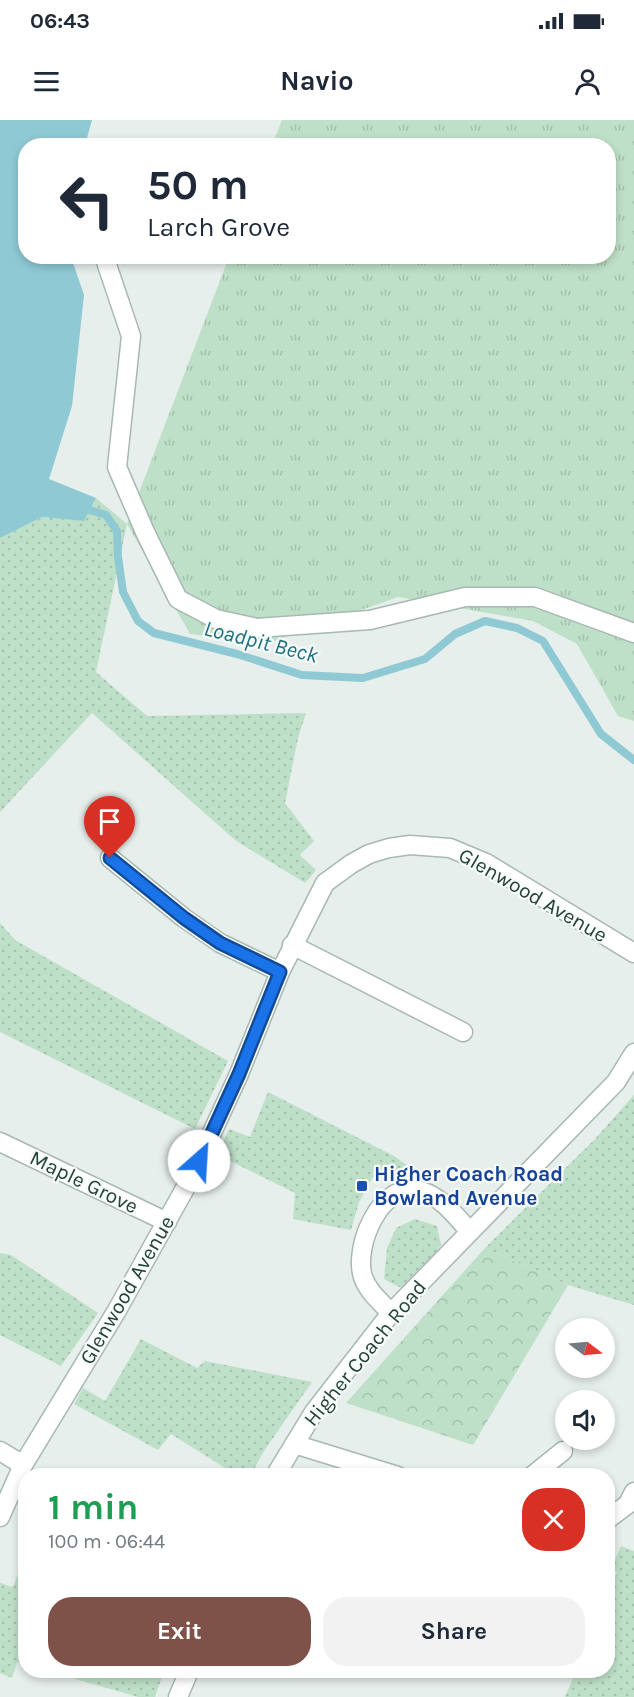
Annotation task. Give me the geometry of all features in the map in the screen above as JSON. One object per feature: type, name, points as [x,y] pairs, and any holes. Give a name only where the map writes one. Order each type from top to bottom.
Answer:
[{"type":"street","points":[[107,264],[131,336],[117,467],[145,532],[178,599],[216,619],[257,628],[370,620],[465,597],[535,597],[634,633]]},
{"type":"street","name":"Glenwood Avenue","points":[[22,1468],[167,1222],[214,1130],[292,945],[325,883],[369,854],[389,848],[430,845],[450,848],[486,863],[634,953]]},
{"type":"street","points":[[110,858],[184,918],[220,943],[280,972]]},
{"type":"street","points":[[292,945],[463,1032]]},
{"type":"street","name":"Higher Coach Road","points":[[280,1468],[315,1412],[391,1313],[616,1082],[634,1053]]},
{"type":"street","name":"Maple Grove","points":[[0,1142],[167,1222]]},
{"type":"street","points":[[391,1313],[368,1288],[360,1267],[364,1242],[371,1221],[379,1209],[390,1198],[403,1192],[419,1190],[436,1198],[450,1209],[470,1232]]},
{"type":"street","points":[[294,1444],[372,1468]]},
{"type":"street","points":[[0,1451],[23,1465]]},
{"type":"street","points":[[542,1468],[563,1451]]},
{"type":"street","name":"Glenwood Avenue","points":[[0,1517],[18,1476]]},
{"type":"street","points":[[615,1514],[628,1504],[634,1492]]},
{"type":"street","points":[[178,1697],[186,1678]]},
{"type":"green space","points":[[282,120],[634,120],[634,721],[618,716],[577,644],[533,621],[398,597],[268,643],[190,634],[127,524],[226,264],[616,264],[616,138],[275,138]]},
{"type":"green space","points":[[96,498],[127,524],[96,672],[147,716],[306,713],[298,738],[285,803],[314,841],[300,855],[316,870],[305,883],[235,840],[92,713],[0,812],[0,538],[42,517],[84,521]]},
{"type":"green space","points":[[0,923],[15,940],[228,1061],[195,1129],[0,1032]]},
{"type":"green space","points":[[268,1092],[394,1156],[411,1168],[373,1177],[359,1202],[351,1230],[293,1219],[295,1193],[218,1155],[229,1129],[250,1137]]},
{"type":"green space","points":[[634,1095],[634,1305],[568,1285],[485,1248],[595,1139]]},
{"type":"green space","points":[[415,1219],[437,1226],[441,1245],[409,1288],[399,1287],[384,1279],[387,1248],[396,1228]]},
{"type":"green space","points":[[485,1248],[568,1285],[473,1445],[346,1403]]},
{"type":"green space","points":[[0,1253],[11,1255],[98,1313],[61,1366],[0,1335]]},
{"type":"green space","points":[[141,1339],[197,1368],[205,1361],[312,1382],[255,1468],[225,1468],[171,1434],[158,1450],[74,1404],[83,1388],[105,1401]]},
{"type":"green space","points":[[621,1546],[634,1551],[634,1697],[565,1697],[573,1678],[615,1678],[615,1577],[617,1572],[615,1571],[615,1560]]},
{"type":"green space","points":[[18,1574],[18,1662],[12,1678],[0,1673],[0,1583],[13,1587]]},
{"type":"green space","points":[[72,1678],[162,1678],[155,1697],[138,1697]]},
{"type":"water","points":[[0,120],[92,120],[87,138],[18,138],[18,264],[73,264],[84,295],[72,406],[49,479],[96,498],[84,521],[42,517],[0,538]]},
{"type":"waterway","name":"Loadpit Beck","points":[[80,507],[106,515],[117,531],[123,592],[138,621],[154,633],[237,654],[302,675],[363,678],[425,659],[455,634],[485,621],[517,628],[543,641],[601,734],[634,760]]},
{"type":"place","name":"Higher Coach Road Bowland Avenue","points":[[362,1186]]},
{"type":"route","points":[[110,858],[184,918],[220,943],[280,972],[239,1074],[199,1161]]}]
